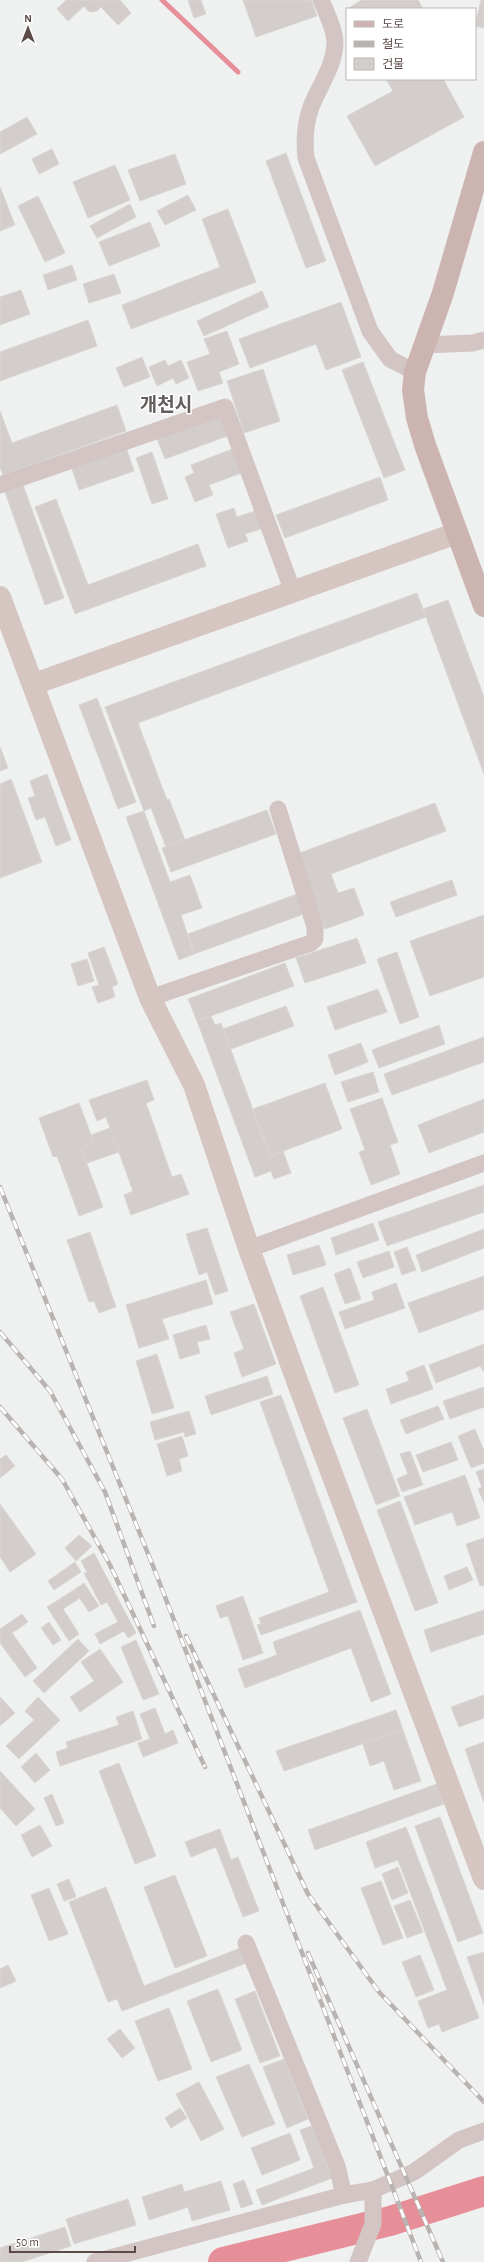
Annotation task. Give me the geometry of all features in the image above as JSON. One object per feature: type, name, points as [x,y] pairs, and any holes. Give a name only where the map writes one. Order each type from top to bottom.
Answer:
[{"type":"main road","points":[[484,152],[443,293],[415,372],[413,390],[417,418],[484,606]]},
{"type":"main road","points":[[34,684],[457,533]]},
{"type":"main road","points":[[0,597],[34,684],[150,998],[194,1085],[249,1249],[484,1879]]},
{"type":"street","points":[[321,0],[335,39],[334,57],[311,106],[306,123],[304,141],[306,158],[370,331],[390,359],[415,372]]},
{"type":"street","points":[[425,345],[473,343],[484,340]]},
{"type":"street","points":[[0,485],[225,407],[293,592]]},
{"type":"street","points":[[150,998],[311,943],[315,939],[315,927],[278,809]]},
{"type":"street","points":[[249,1249],[484,1163]]},
{"type":"street","points":[[246,1943],[337,2166],[344,2195]]},
{"type":"street","points":[[95,2262],[344,2195],[373,2190],[414,2172],[459,2140],[484,2131]]},
{"type":"street","points":[[358,2262],[373,2224],[373,2190]]},
{"type":"building","points":[[66,0],[120,0],[131,13],[118,25],[101,7],[97,11],[93,12],[88,11],[84,6],[68,21],[57,9]]},
{"type":"building","points":[[188,0],[201,0],[206,14],[194,18]]},
{"type":"building","points":[[243,0],[311,0],[317,16],[256,37]]},
{"type":"building","points":[[362,0],[418,0],[422,8],[349,8]]},
{"type":"building","points":[[481,0],[484,0],[484,28],[476,26]]},
{"type":"building","points":[[387,80],[444,80],[464,117],[375,166],[347,116],[393,91]]},
{"type":"building","points":[[27,117],[37,134],[0,154],[0,132]]},
{"type":"building","points":[[52,149],[59,164],[39,174],[32,159]]},
{"type":"building","points":[[286,153],[326,261],[306,268],[266,161]]},
{"type":"building","points":[[175,154],[186,184],[140,201],[128,170]]},
{"type":"building","points":[[115,165],[130,200],[88,218],[73,182]]},
{"type":"building","points":[[0,187],[15,225],[0,231]]},
{"type":"building","points":[[188,195],[196,210],[165,225],[157,211]]},
{"type":"building","points":[[38,196],[65,253],[45,262],[18,206]]},
{"type":"building","points":[[130,204],[136,217],[97,238],[90,226]]},
{"type":"building","points":[[228,209],[256,282],[131,329],[122,305],[220,267],[202,219]]},
{"type":"building","points":[[150,222],[160,246],[109,266],[99,242]]},
{"type":"building","points":[[72,265],[77,280],[48,290],[43,275]]},
{"type":"building","points":[[114,274],[121,293],[89,303],[83,284]]},
{"type":"building","points":[[21,290],[30,314],[0,325],[0,297]]},
{"type":"building","points":[[262,291],[269,307],[204,336],[197,321]]},
{"type":"building","points":[[341,302],[361,357],[326,370],[316,344],[250,368],[239,339]]},
{"type":"building","points":[[88,320],[97,346],[0,381],[0,352]]},
{"type":"building","points":[[227,331],[239,364],[219,372],[223,383],[198,391],[187,362],[210,354],[204,339]]},
{"type":"building","points":[[142,357],[150,377],[124,387],[116,368]]},
{"type":"building","points":[[165,360],[168,366],[181,360],[189,378],[176,384],[173,378],[157,386],[149,367]]},
{"type":"building","points":[[363,362],[405,470],[384,478],[342,370]]},
{"type":"building","points":[[263,369],[280,421],[244,433],[227,381]]},
{"type":"building","points":[[117,405],[126,431],[3,475],[0,467],[0,411],[12,443]]},
{"type":"building","points":[[222,412],[230,435],[165,459],[156,436]]},
{"type":"building","points":[[126,447],[134,471],[79,490],[71,466]]},
{"type":"building","points":[[235,448],[244,472],[209,485],[213,495],[195,502],[185,477],[194,473],[191,465]]},
{"type":"building","points":[[152,452],[168,499],[152,504],[136,458]]},
{"type":"building","points":[[380,477],[388,500],[285,538],[276,515]]},
{"type":"building","points":[[23,485],[64,598],[45,605],[5,492]]},
{"type":"building","points":[[56,499],[88,585],[198,544],[206,566],[75,614],[35,507]]},
{"type":"building","points":[[234,508],[237,517],[255,511],[261,529],[245,534],[248,541],[228,548],[216,514]]},
{"type":"building","points":[[417,593],[426,617],[138,723],[167,800],[169,799],[185,840],[166,847],[151,808],[144,811],[105,707]]},
{"type":"building","points":[[448,600],[484,697],[484,774],[423,609]]},
{"type":"building","points":[[97,698],[136,802],[118,809],[79,705]]},
{"type":"building","points":[[0,747],[8,768],[0,771]]},
{"type":"building","points":[[47,774],[71,840],[56,846],[45,817],[36,820],[28,798],[35,796],[30,781]]},
{"type":"building","points":[[11,779],[42,862],[0,878],[0,784]]},
{"type":"building","points":[[435,803],[446,831],[331,874],[338,893],[354,888],[364,915],[325,929],[297,854]]},
{"type":"building","points":[[267,810],[276,834],[171,872],[162,848]]},
{"type":"building","points":[[144,811],[170,882],[190,875],[202,908],[181,915],[194,954],[179,960],[126,817]]},
{"type":"building","points":[[452,880],[457,895],[396,917],[390,902]]},
{"type":"building","points":[[297,894],[304,914],[194,954],[188,934]]},
{"type":"building","points":[[484,915],[484,977],[430,996],[410,941]]},
{"type":"building","points":[[357,938],[366,963],[305,983],[296,958]]},
{"type":"building","points":[[104,947],[118,984],[112,987],[115,997],[98,1003],[92,987],[99,985],[88,953]]},
{"type":"building","points":[[397,952],[419,1017],[400,1024],[377,959]]},
{"type":"building","points":[[87,959],[94,981],[78,986],[71,964]]},
{"type":"building","points":[[285,963],[294,986],[197,1021],[188,999]]},
{"type":"building","points":[[378,989],[387,1012],[335,1030],[327,1007]]},
{"type":"building","points":[[286,1006],[294,1026],[231,1049],[223,1029]]},
{"type":"building","points":[[211,1016],[215,1025],[221,1023],[270,1156],[283,1151],[291,1173],[274,1179],[271,1171],[255,1177],[197,1021]]},
{"type":"building","points":[[439,1025],[445,1044],[379,1068],[372,1050]]},
{"type":"building","points":[[484,1037],[484,1062],[392,1095],[384,1074]]},
{"type":"building","points":[[361,1043],[368,1062],[335,1075],[328,1055]]},
{"type":"building","points":[[373,1072],[379,1092],[348,1102],[341,1082]]},
{"type":"building","points":[[147,1080],[154,1100],[146,1103],[172,1177],[181,1174],[189,1194],[131,1215],[124,1195],[133,1191],[106,1117],[97,1121],[89,1100]]},
{"type":"building","points":[[325,1083],[342,1129],[270,1156],[253,1109]]},
{"type":"building","points":[[382,1098],[398,1142],[390,1145],[400,1174],[371,1185],[359,1152],[365,1150],[350,1109]]},
{"type":"building","points":[[484,1099],[484,1132],[429,1153],[418,1125]]},
{"type":"building","points":[[79,1103],[94,1143],[81,1148],[103,1207],[79,1216],[57,1156],[53,1157],[39,1118]]},
{"type":"building","points":[[110,1128],[119,1152],[87,1163],[81,1148],[94,1143],[91,1135]]},
{"type":"building","points":[[484,1185],[484,1212],[387,1246],[378,1222]]},
{"type":"building","points":[[373,1223],[379,1240],[336,1255],[331,1238]]},
{"type":"building","points":[[207,1228],[228,1291],[215,1295],[207,1272],[199,1275],[186,1234]]},
{"type":"building","points":[[484,1229],[484,1248],[422,1272],[416,1255]]},
{"type":"building","points":[[90,1232],[116,1307],[99,1313],[94,1301],[89,1302],[67,1240]]},
{"type":"building","points":[[319,1245],[326,1265],[293,1275],[287,1255]]},
{"type":"building","points":[[407,1247],[416,1270],[402,1275],[394,1252]]},
{"type":"building","points":[[389,1251],[394,1267],[363,1278],[357,1262]]},
{"type":"building","points":[[350,1268],[361,1299],[345,1304],[334,1274]]},
{"type":"building","points":[[484,1276],[484,1309],[419,1333],[408,1303]]},
{"type":"building","points":[[206,1280],[213,1304],[162,1319],[169,1339],[139,1348],[126,1305]]},
{"type":"building","points":[[396,1283],[405,1308],[345,1329],[339,1312],[374,1300],[372,1292]]},
{"type":"building","points":[[323,1287],[359,1385],[335,1393],[300,1296]]},
{"type":"building","points":[[254,1304],[276,1364],[242,1377],[234,1353],[244,1349],[230,1312]]},
{"type":"building","points":[[206,1325],[210,1339],[197,1342],[200,1353],[180,1359],[173,1335]]},
{"type":"building","points":[[484,1344],[484,1372],[480,1366],[436,1383],[429,1365]]},
{"type":"building","points":[[157,1354],[174,1408],[152,1414],[136,1361]]},
{"type":"building","points":[[424,1365],[433,1389],[391,1404],[386,1389],[409,1381],[406,1372]]},
{"type":"building","points":[[267,1376],[273,1394],[211,1415],[205,1396]]},
{"type":"building","points":[[484,1387],[484,1407],[450,1419],[443,1401]]},
{"type":"building","points":[[281,1395],[357,1602],[261,1635],[257,1625],[261,1624],[259,1618],[329,1592],[260,1402]]},
{"type":"building","points":[[438,1406],[444,1419],[406,1434],[400,1420]]},
{"type":"building","points":[[367,1409],[400,1496],[376,1505],[343,1418]]},
{"type":"building","points":[[189,1411],[196,1434],[185,1437],[184,1432],[155,1440],[150,1422]]},
{"type":"building","points":[[475,1429],[484,1451],[484,1463],[471,1468],[458,1436]]},
{"type":"building","points":[[182,1436],[188,1456],[179,1459],[182,1471],[167,1476],[157,1444]]},
{"type":"building","points":[[451,1442],[458,1460],[423,1472],[416,1455]]},
{"type":"building","points":[[410,1451],[423,1485],[402,1492],[397,1479],[408,1474],[400,1454]]},
{"type":"building","points":[[6,1455],[15,1466],[0,1478],[0,1459]]},
{"type":"building","points":[[484,1469],[484,1503],[478,1489],[482,1487],[476,1472]]},
{"type":"building","points":[[465,1475],[480,1518],[457,1526],[452,1512],[415,1525],[404,1497]]},
{"type":"building","points":[[400,1501],[438,1603],[415,1611],[377,1510]]},
{"type":"building","points":[[0,1504],[36,1554],[10,1572],[0,1557]]},
{"type":"building","points":[[79,1535],[92,1546],[76,1561],[65,1548]]},
{"type":"building","points":[[484,1538],[484,1585],[480,1586],[466,1544]]},
{"type":"building","points":[[94,1553],[136,1633],[128,1638],[124,1631],[100,1644],[95,1634],[118,1622],[107,1602],[101,1605],[84,1573],[87,1572],[81,1561]]},
{"type":"building","points":[[75,1562],[81,1572],[54,1590],[48,1581]]},
{"type":"building","points":[[467,1567],[473,1580],[449,1590],[444,1576]]},
{"type":"building","points":[[84,1583],[99,1606],[89,1612],[74,1590]]},
{"type":"building","points":[[74,1590],[80,1598],[63,1609],[79,1634],[69,1641],[47,1607]]},
{"type":"building","points":[[243,1596],[263,1653],[243,1660],[228,1616],[220,1618],[216,1606]]},
{"type":"building","points":[[360,1610],[391,1694],[371,1702],[351,1648],[245,1688],[238,1669],[277,1655],[273,1642]]},
{"type":"building","points":[[484,1610],[484,1634],[431,1652],[424,1630]]},
{"type":"building","points":[[22,1614],[28,1622],[12,1633],[37,1668],[25,1677],[0,1643],[0,1629]]},
{"type":"building","points":[[49,1622],[61,1640],[53,1645],[41,1628]]},
{"type":"building","points":[[78,1639],[89,1651],[44,1693],[33,1681]]},
{"type":"building","points":[[136,1640],[159,1694],[143,1700],[121,1647]]},
{"type":"building","points":[[100,1649],[123,1682],[80,1712],[70,1697],[94,1681],[81,1662]]},
{"type":"building","points":[[484,1695],[484,1718],[459,1727],[451,1707]]},
{"type":"building","points":[[0,1697],[15,1713],[0,1726]]},
{"type":"building","points":[[38,1697],[60,1720],[19,1759],[6,1746],[34,1720],[25,1711]]},
{"type":"building","points":[[155,1708],[165,1734],[173,1730],[178,1743],[143,1757],[138,1743],[150,1739],[140,1714]]},
{"type":"building","points":[[396,1710],[403,1730],[284,1771],[276,1751]]},
{"type":"building","points":[[133,1711],[142,1739],[60,1766],[56,1752],[68,1748],[66,1742],[119,1725],[116,1717]]},
{"type":"building","points":[[403,1730],[421,1781],[394,1790],[384,1761],[370,1766],[363,1744]]},
{"type":"building","points":[[484,1742],[484,1803],[465,1749]]},
{"type":"building","points":[[36,1753],[50,1770],[35,1783],[21,1767]]},
{"type":"building","points":[[119,1763],[156,1856],[135,1864],[99,1771]]},
{"type":"building","points":[[0,1771],[35,1809],[16,1826],[0,1808]]},
{"type":"building","points":[[437,1784],[444,1804],[315,1850],[308,1830]]},
{"type":"building","points":[[52,1794],[64,1823],[56,1826],[44,1798]]},
{"type":"building","points":[[440,1817],[483,1933],[458,1942],[415,1826]]},
{"type":"building","points":[[40,1825],[52,1846],[32,1857],[21,1835]]},
{"type":"building","points":[[406,1827],[479,2018],[442,2032],[439,2024],[428,2028],[418,2001],[447,1990],[398,1860],[375,1868],[366,1842]]},
{"type":"building","points":[[220,1829],[231,1860],[238,1857],[259,1911],[243,1917],[216,1847],[191,1857],[185,1842]]},
{"type":"building","points":[[398,1867],[408,1893],[392,1900],[382,1874]]},
{"type":"building","points":[[175,1875],[207,1956],[175,1968],[144,1887]]},
{"type":"building","points":[[69,1879],[76,1897],[64,1901],[57,1884]]},
{"type":"building","points":[[381,1881],[403,1938],[383,1945],[361,1888]]},
{"type":"building","points":[[106,1887],[144,1986],[243,1947],[249,1962],[122,2011],[117,1999],[108,2002],[69,1902]]},
{"type":"building","points":[[49,1888],[68,1934],[49,1941],[31,1895]]},
{"type":"building","points":[[410,1900],[423,1932],[407,1938],[394,1906]]},
{"type":"building","points":[[484,1952],[484,2005],[467,1957]]},
{"type":"building","points":[[420,1955],[434,1990],[416,1997],[402,1962]]},
{"type":"building","points":[[8,1965],[16,1981],[0,1988],[0,1969]]},
{"type":"building","points":[[218,1989],[242,2050],[211,2062],[187,2001]]},
{"type":"building","points":[[255,1991],[280,2056],[260,2063],[235,1999]]},
{"type":"building","points":[[169,2008],[192,2069],[158,2081],[135,2021]]},
{"type":"building","points":[[120,2029],[135,2048],[122,2058],[107,2039]]},
{"type":"building","points":[[284,2059],[308,2119],[287,2128],[263,2067]]},
{"type":"building","points":[[249,2064],[275,2124],[242,2137],[216,2077]]},
{"type":"building","points":[[199,2082],[224,2129],[201,2141],[176,2094]]},
{"type":"building","points":[[180,2108],[187,2118],[171,2128],[165,2118]]},
{"type":"building","points":[[312,2126],[332,2178],[262,2205],[256,2190],[314,2168],[300,2130]]},
{"type":"building","points":[[290,2133],[300,2160],[262,2175],[251,2148]]},
{"type":"building","points":[[244,2180],[253,2204],[241,2208],[233,2184]]},
{"type":"building","points":[[221,2181],[230,2210],[192,2221],[188,2207],[149,2220],[142,2197],[182,2184],[184,2192]]},
{"type":"building","points":[[128,2199],[136,2225],[74,2244],[66,2219]]},
{"type":"building","points":[[65,2227],[71,2246],[22,2262],[0,2262],[0,2248]]},
{"type":"waterway","points":[[162,0],[238,72]]},
{"type":"waterway","points":[[223,2262],[390,2221],[484,2191]]},
{"type":"railway","points":[[0,1187],[157,1576],[421,2262]]},
{"type":"railway","points":[[0,1332],[50,1391],[105,1492],[154,1626]]},
{"type":"railway","points":[[0,1407],[62,1479],[110,1565],[205,1767]]},
{"type":"railway","points":[[186,1636],[308,1894],[379,1992],[484,2102]]},
{"type":"railway","points":[[308,1953],[443,2262]]},
{"type":"district","name":"개천시","points":[[166,405]]}]
